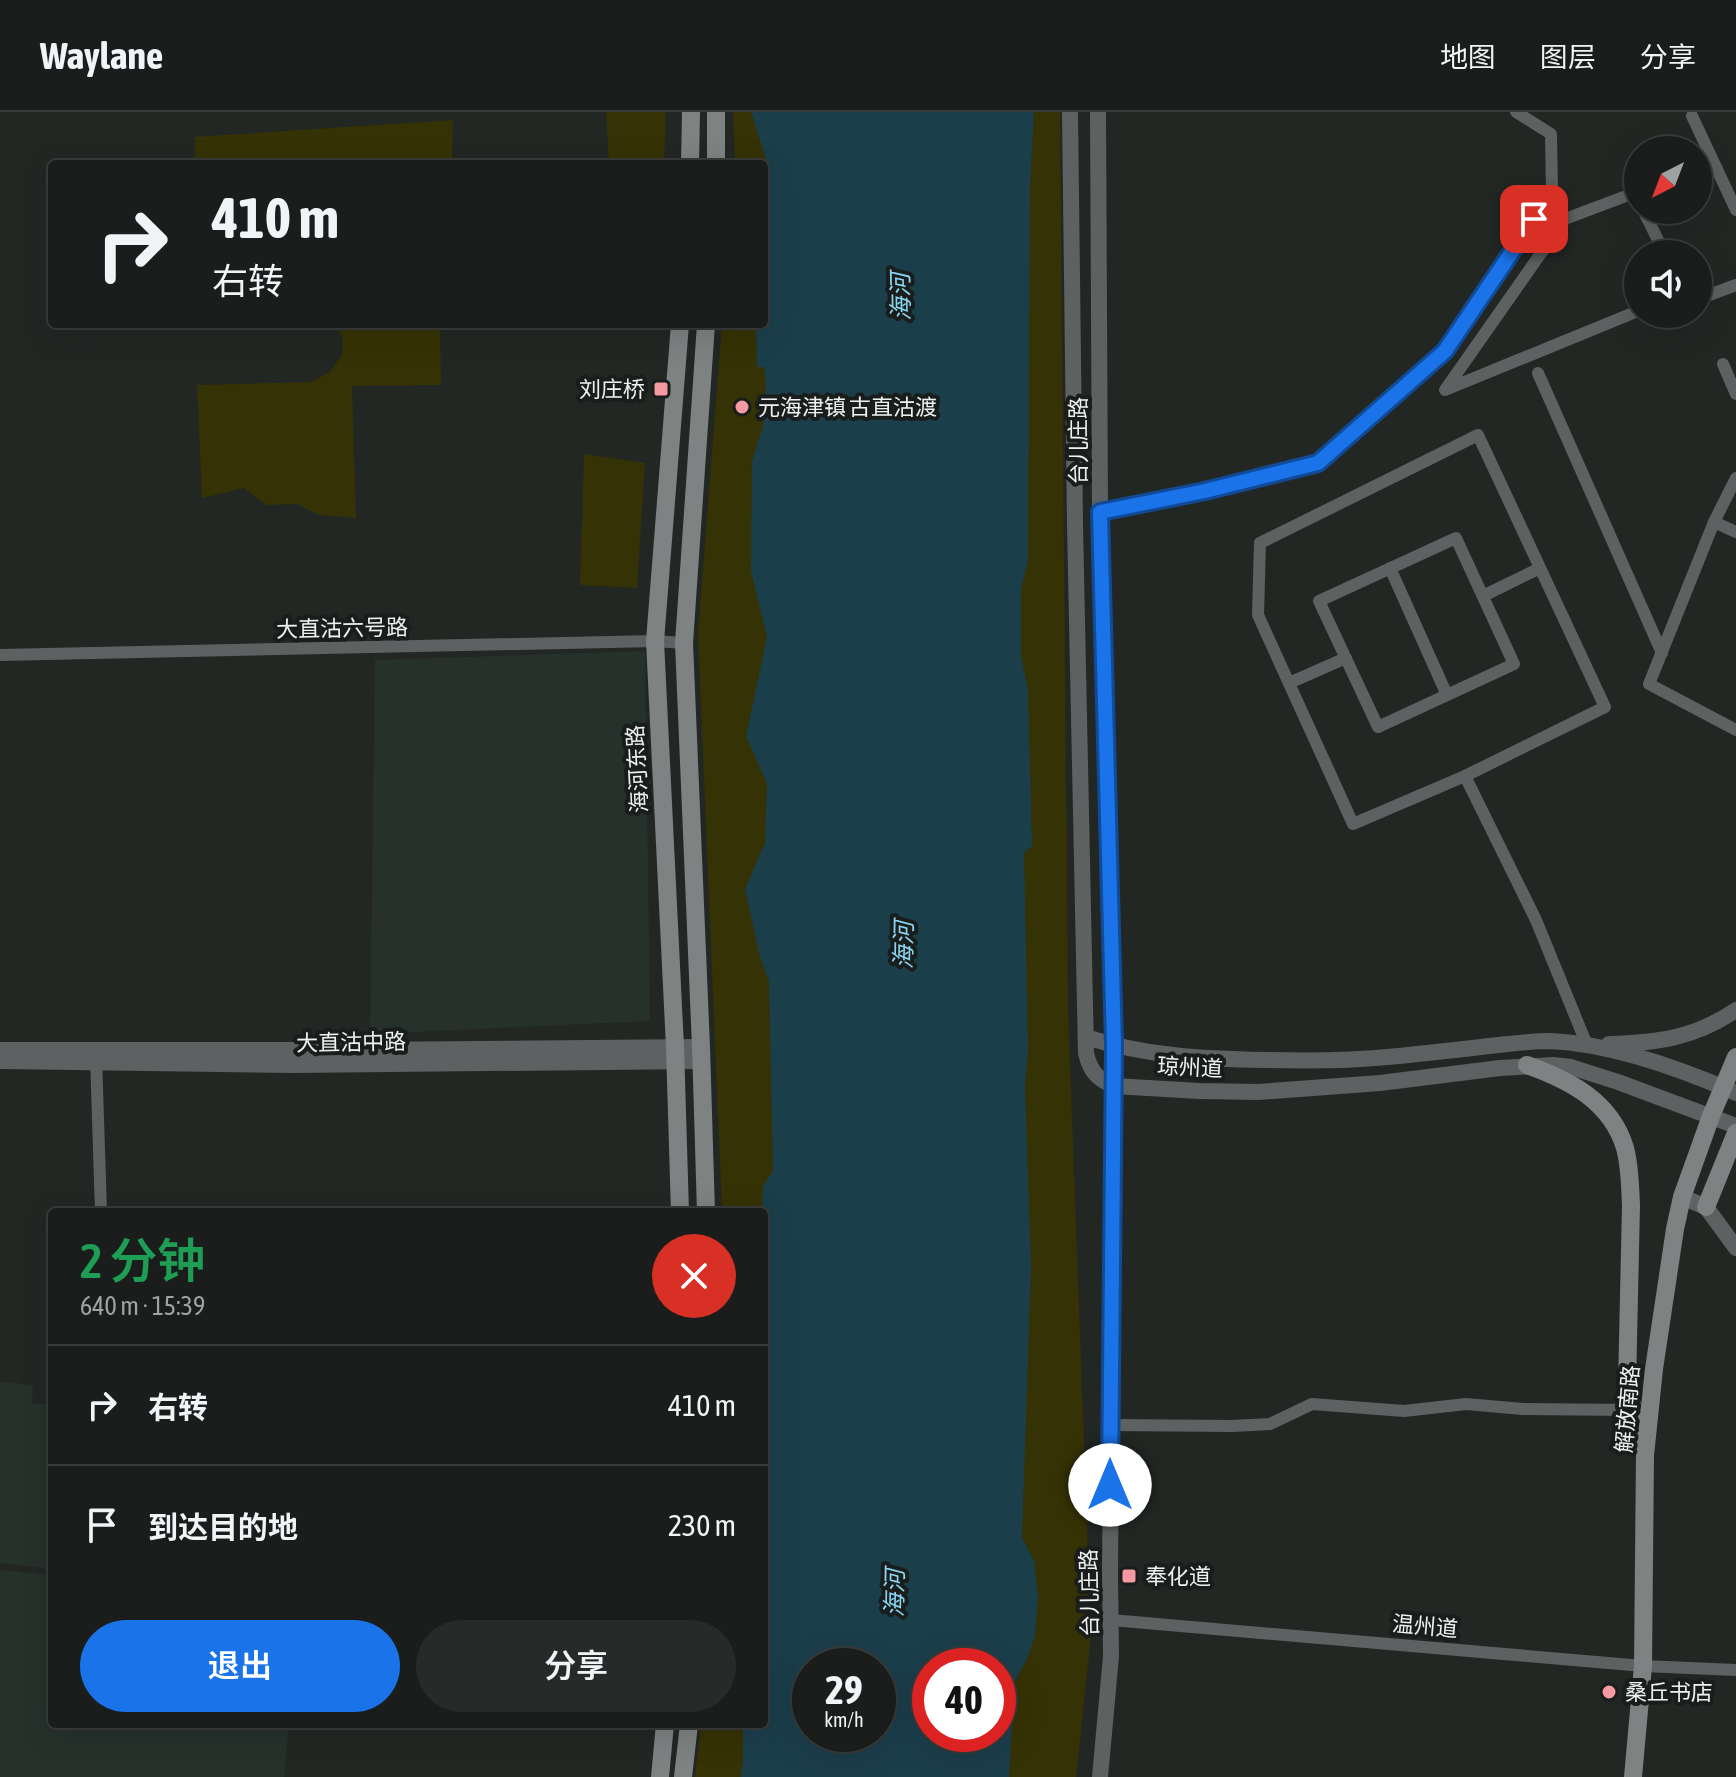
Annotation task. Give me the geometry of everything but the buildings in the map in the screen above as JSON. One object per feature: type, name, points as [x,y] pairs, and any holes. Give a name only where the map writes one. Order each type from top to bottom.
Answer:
[{"type":"main road","points":[[690,160],[691,112]]},
{"type":"main road","points":[[716,112],[716,160]]},
{"type":"main road","name":"海河东路","points":[[680,328],[655,641],[680,1208]]},
{"type":"main road","points":[[706,328],[684,643],[706,1208]]},
{"type":"main road","name":"解放南路","points":[[1633,1777],[1643,1666],[1645,1455],[1654,1369],[1682,1197],[1711,1116],[1729,1090],[1736,1057]]},
{"type":"main road","points":[[1527,1065],[1559,1076],[1585,1091],[1608,1116],[1624,1147],[1631,1205],[1627,1386],[1645,1455]]},
{"type":"main road","points":[[1706,1207],[1736,1133]]},
{"type":"main road","points":[[660,1777],[665,1728]]},
{"type":"main road","points":[[683,1777],[689,1728]]},
{"type":"street","name":"台儿庄路","points":[[1070,112],[1086,1037]]},
{"type":"street","name":"台儿庄路","points":[[1098,112],[1100,512],[1114,1046],[1111,1656],[1100,1777]]},
{"type":"street","points":[[1100,512],[1205,491],[1318,463],[1445,351],[1552,192],[1551,134],[1516,112]]},
{"type":"street","points":[[1692,116],[1736,210]]},
{"type":"street","points":[[1624,197],[1565,219],[1445,390],[1624,317]]},
{"type":"street","points":[[1712,294],[1736,285]]},
{"type":"street","points":[[1723,364],[1736,394]]},
{"type":"street","points":[[1538,373],[1662,653]]},
{"type":"street","points":[[1478,435],[1540,568],[1605,707],[1465,776],[1353,824],[1258,615],[1260,543],[1478,435]]},
{"type":"street","points":[[1736,478],[1714,522],[1649,684],[1736,730]]},
{"type":"street","points":[[1714,522],[1736,532]]},
{"type":"street","points":[[1456,538],[1514,664],[1378,727],[1319,601],[1390,568],[1456,538]]},
{"type":"street","points":[[1390,568],[1447,695]]},
{"type":"street","points":[[1483,596],[1540,568]]},
{"type":"street","name":"大直沽六号路","points":[[0,655],[655,641],[684,643]]},
{"type":"street","points":[[1289,683],[1346,658]]},
{"type":"street","points":[[1465,776],[1536,920],[1587,1045],[1643,1043],[1682,1036],[1717,1022],[1736,1010]]},
{"type":"street","name":"琼州道","points":[[1086,1037],[1114,1046],[1168,1056],[1234,1060],[1322,1061],[1527,1042],[1587,1045],[1653,1062],[1729,1090]]},
{"type":"street","points":[[1086,1037],[1089,1066],[1105,1082],[1114,1086]]},
{"type":"street","name":"大直沽中路","points":[[0,1050],[96,1056]]},
{"type":"street","name":"大直沽中路","points":[[0,1061],[96,1056],[701,1054]]},
{"type":"street","points":[[96,1056],[101,1208]]},
{"type":"street","name":"琼州道","points":[[1114,1086],[1258,1092],[1553,1065],[1571,1067],[1618,1082],[1736,1126]]},
{"type":"street","points":[[1682,1197],[1706,1207],[1736,1248]]},
{"type":"street","points":[[1111,1425],[1270,1424],[1312,1404],[1404,1411],[1466,1404],[1523,1409],[1632,1410]]},
{"type":"street","name":"温州道","points":[[1111,1620],[1643,1666],[1736,1670]]},
{"type":"shaded area","points":[[606,112],[666,112],[664,160],[609,160]]},
{"type":"shaded area","points":[[733,112],[1060,112],[1068,1007],[1091,1636],[1076,1777],[695,1777],[701,1728],[768,1728],[768,1208],[722,1208],[698,633],[722,328],[768,328],[768,160],[735,160]]},
{"type":"shaded area","points":[[453,120],[452,160],[195,160],[195,137]]},
{"type":"shaded area","points":[[338,328],[440,328],[441,385],[352,386],[356,518],[319,515],[297,504],[267,505],[244,488],[202,498],[197,385],[311,382],[330,372],[343,353]]},
{"type":"shaded area","points":[[584,454],[645,463],[637,588],[580,585]]},
{"type":"shaded area","points":[[645,651],[650,1021],[370,1034],[375,660]]},
{"type":"shaded area","points":[[0,1382],[33,1385],[32,1403],[48,1405],[48,1569],[0,1563]]},
{"type":"shaded area","points":[[0,1570],[48,1575],[48,1728],[289,1728],[284,1777],[0,1777]]},
{"type":"water","name":"海河","points":[[751,112],[1034,112],[1030,185],[1028,561],[1021,589],[1021,655],[1028,690],[1032,846],[1024,853],[1028,1049],[1025,1085],[1031,1266],[1022,1537],[1034,1561],[1038,1595],[1035,1636],[1016,1679],[1016,1648],[912,1648],[912,1752],[1011,1752],[1009,1777],[741,1777],[743,1728],[768,1728],[768,1208],[762,1208],[763,1186],[773,1171],[769,982],[760,957],[745,889],[765,843],[767,784],[746,736],[767,637],[751,571],[752,461],[763,426],[766,385],[764,367],[757,367],[756,328],[768,328],[768,160]]},
{"type":"place","name":"刘庄桥","points":[[661,389]]},
{"type":"place","name":"元海津镇 古直沽渡","points":[[742,407]]},
{"type":"place","name":"奉化道","points":[[1129,1576]]},
{"type":"place","name":"桑丘书店","points":[[1609,1692]]},
{"type":"route","points":[[1110,1485],[1114,1046],[1100,512],[1205,491],[1318,463],[1445,351],[1534,219]]}]
